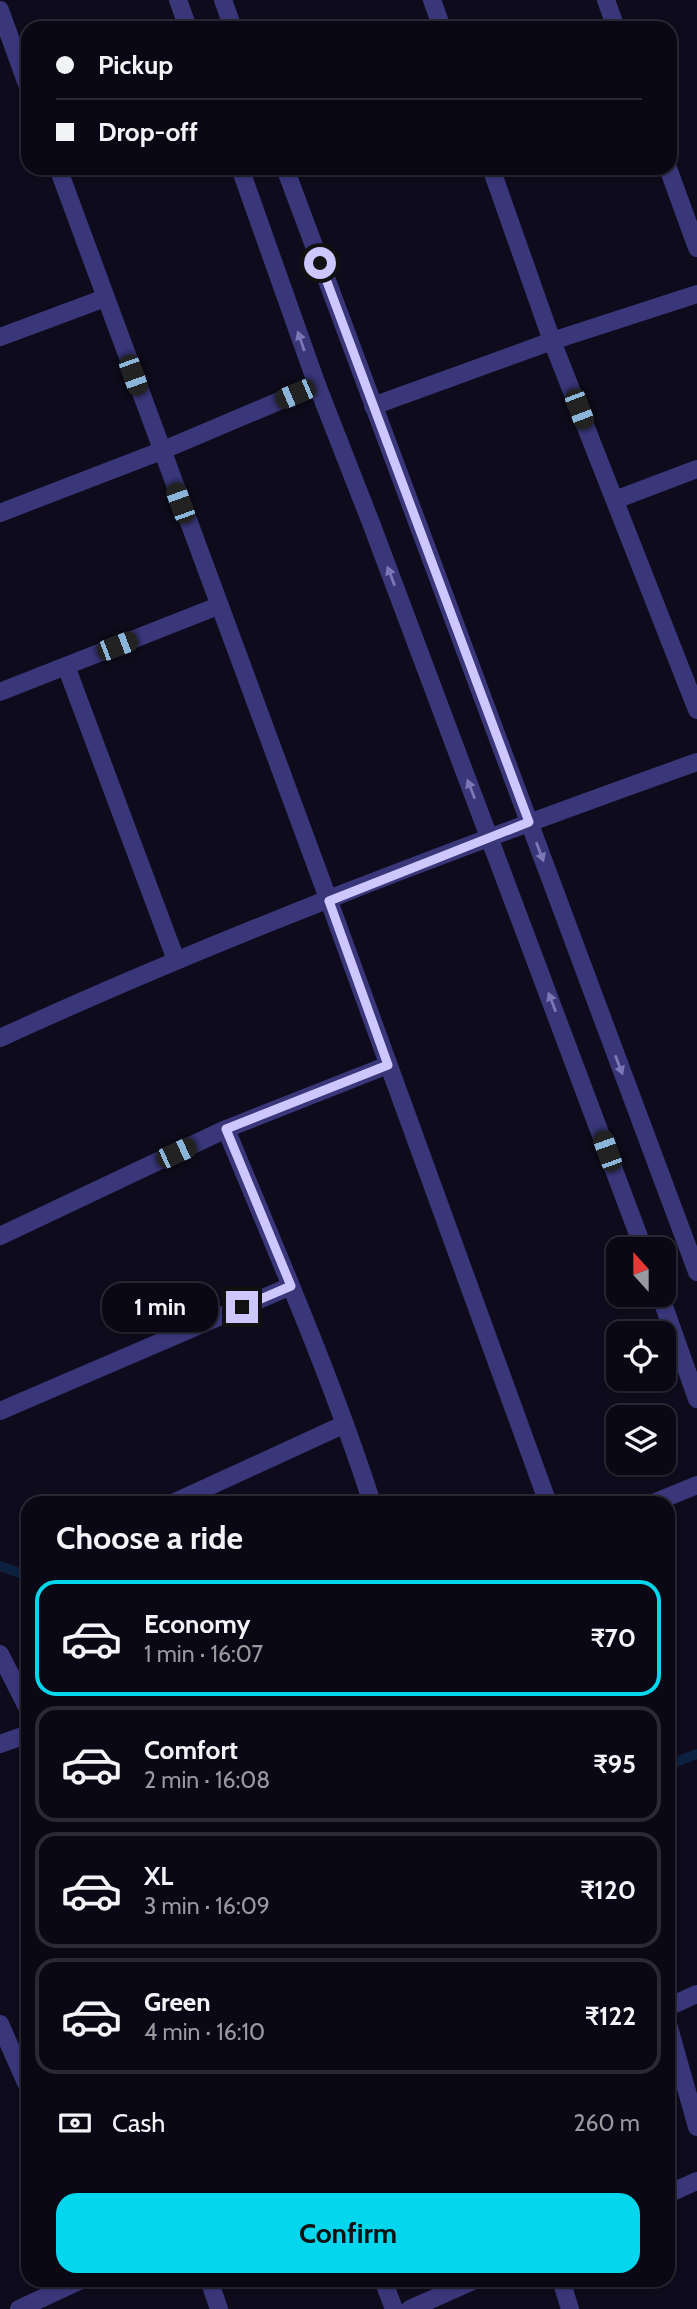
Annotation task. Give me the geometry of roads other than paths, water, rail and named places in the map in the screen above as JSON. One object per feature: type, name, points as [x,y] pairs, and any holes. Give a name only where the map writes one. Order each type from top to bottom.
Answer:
[{"type":"street","points":[[178,0],[186,21]]},
{"type":"street","points":[[223,0],[230,21]]},
{"type":"street","points":[[432,0],[440,21]]},
{"type":"street","points":[[606,0],[614,21]]},
{"type":"street","points":[[0,10],[21,68]]},
{"type":"street","points":[[61,175],[545,1496]]},
{"type":"street","points":[[242,175],[317,385],[639,1237]]},
{"type":"street","points":[[288,175],[697,1272]]},
{"type":"street","points":[[493,175],[552,341],[697,710]]},
{"type":"street","points":[[671,175],[697,248]]},
{"type":"street","points":[[373,406],[552,341],[697,294]]},
{"type":"street","points":[[0,337],[105,298]]},
{"type":"street","points":[[0,513],[161,452],[317,385]]},
{"type":"street","points":[[615,500],[697,469]]},
{"type":"street","points":[[0,692],[218,606]]},
{"type":"street","points":[[66,666],[176,960]]},
{"type":"street","points":[[0,1038],[176,960],[529,822],[697,762]]},
{"type":"street","points":[[0,1236],[226,1129],[388,1065]]},
{"type":"street","points":[[226,1129],[345,1424],[370,1496]]},
{"type":"street","points":[[0,1411],[291,1286]]},
{"type":"street","points":[[664,1307],[697,1399]]},
{"type":"street","points":[[188,1496],[345,1424]]},
{"type":"street","points":[[671,1496],[697,1486]]},
{"type":"street","points":[[0,1654],[21,1695]]},
{"type":"street","points":[[0,1744],[21,1736]]},
{"type":"street","points":[[675,2004],[697,1994]]},
{"type":"street","points":[[0,2024],[21,2071]]},
{"type":"street","points":[[675,2049],[697,2127]]},
{"type":"street","points":[[675,2191],[697,2182]]},
{"type":"street","points":[[31,2307],[68,2287]]},
{"type":"street","points":[[211,2287],[219,2309]]},
{"type":"street","points":[[386,2287],[394,2309]]},
{"type":"street","points":[[410,2309],[459,2287]]},
{"type":"street","points":[[563,2287],[570,2309]]},
{"type":"waterway","points":[[0,1566],[21,1574]]},
{"type":"waterway","points":[[675,1762],[697,1754]]}]
